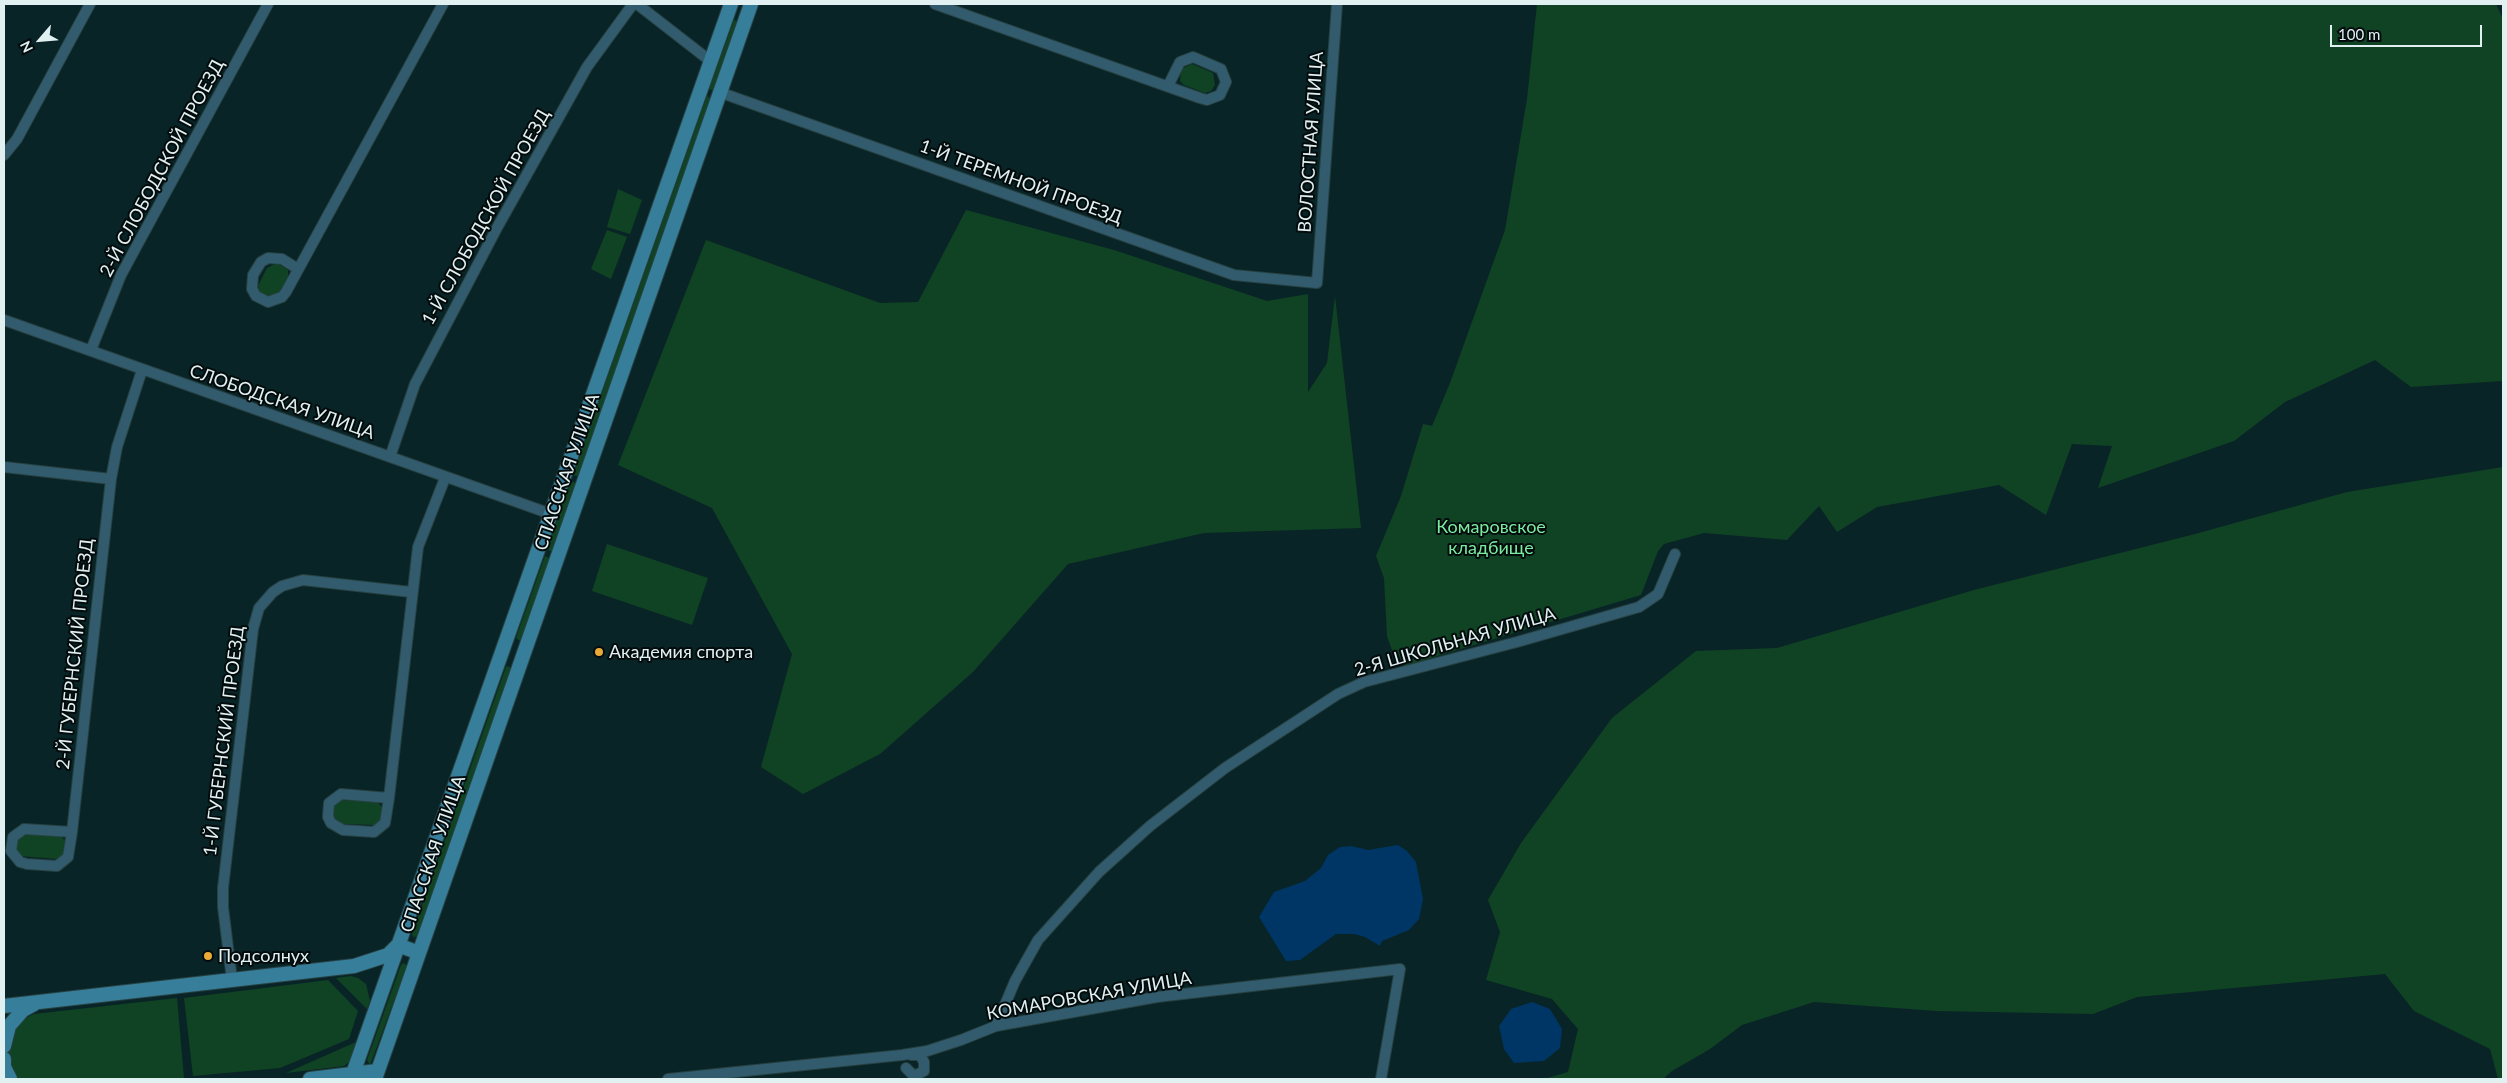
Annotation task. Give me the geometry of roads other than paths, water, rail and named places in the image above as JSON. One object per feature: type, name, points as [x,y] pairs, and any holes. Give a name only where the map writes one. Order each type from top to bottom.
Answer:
[{"type":"street","points":[[4,155],[17,138],[90,4]]},
{"type":"street","name":"2-Й СЛОБОДСКОЙ ПРОЕЗД","points":[[91,350],[121,275],[268,4]]},
{"type":"street","points":[[298,269],[282,259],[268,258],[261,262],[253,275],[252,289],[262,300],[275,301],[286,292],[442,4]]},
{"type":"street","name":"1-Й СЛОБОДСКОЙ ПРОЕЗД","points":[[390,457],[415,384],[498,226],[587,67],[633,4]]},
{"type":"street","points":[[637,4],[709,60]]},
{"type":"street","name":"СПАССКАЯ УЛИЦА","points":[[351,1077],[689,125],[709,60],[731,4]]},
{"type":"street","name":"СПАССКАЯ УЛИЦА","points":[[376,1075],[751,4]]},
{"type":"street","points":[[935,4],[1207,100],[1220,95],[1226,82],[1221,69],[1193,57],[1180,62],[1168,86]]},
{"type":"street","name":"ВОЛОСТНАЯ УЛИЦА","points":[[1317,283],[1337,4]]},
{"type":"street","name":"1-Й ТЕРЕМНОЙ ПРОЕЗД","points":[[719,92],[1234,275],[1317,283]]},
{"type":"street","name":"СЛОБОДСКАЯ УЛИЦА","points":[[4,320],[445,478],[551,514]]},
{"type":"street","name":"2-Й ГУБЕРНСКИЙ ПРОЕЗД","points":[[72,832],[24,829],[13,837],[11,851],[14,858],[26,864],[57,866],[68,857],[72,832],[111,479],[117,447],[142,370]]},
{"type":"street","points":[[4,467],[111,479]]},
{"type":"street","points":[[389,798],[340,794],[330,803],[328,817],[331,823],[343,830],[374,832],[385,823],[389,798],[411,592],[418,547],[445,478]]},
{"type":"street","name":"2-Я ШКОЛЬНАЯ УЛИЦА","points":[[996,1026],[1015,981],[1038,940],[1106,865],[1150,826],[1225,768],[1338,694],[1364,682],[1517,642],[1638,607],[1658,594],[1675,554]]},
{"type":"street","name":"1-Й ГУБЕРНСКИЙ ПРОЕЗД","points":[[232,980],[223,907],[223,888],[253,628],[259,608],[265,599],[282,586],[303,580],[411,592]]},
{"type":"street","points":[[505,644],[524,652]]},
{"type":"street","points":[[4,1006],[354,966],[388,955],[398,945]]},
{"type":"street","name":"СПАССКАЯ УЛИЦА","points":[[398,945],[419,953]]},
{"type":"street","name":"КОМАРОВСКАЯ УЛИЦА","points":[[668,1079],[905,1055],[961,1040],[996,1026],[1157,997],[1400,968],[1381,1079]]},
{"type":"street","points":[[4,1046],[9,1026],[23,1010],[37,1002]]},
{"type":"street","points":[[906,1068],[914,1076],[924,1071],[924,1062],[920,1055],[905,1055],[906,1068],[909,1079]]},
{"type":"street","points":[[4,1059],[4,1067],[10,1079]]},
{"type":"street","points":[[310,1079],[376,1075]]},
{"type":"water","points":[[1398,845],[1407,851],[1416,862],[1423,899],[1419,919],[1409,930],[1382,941],[1380,946],[1365,937],[1354,934],[1336,934],[1300,960],[1286,961],[1259,917],[1274,892],[1305,881],[1321,868],[1328,855],[1340,847],[1351,846],[1368,850]]},
{"type":"water","points":[[1532,1002],[1550,1009],[1562,1029],[1560,1048],[1544,1061],[1514,1063],[1504,1049],[1499,1026],[1511,1009]]},
{"type":"place","name":"Академия спорта","points":[[599,652]]},
{"type":"place","name":"Подсолнух","points":[[208,956]]},
{"type":"park label","name":"Комаровское кладбище","points":[[1491,537]]}]
